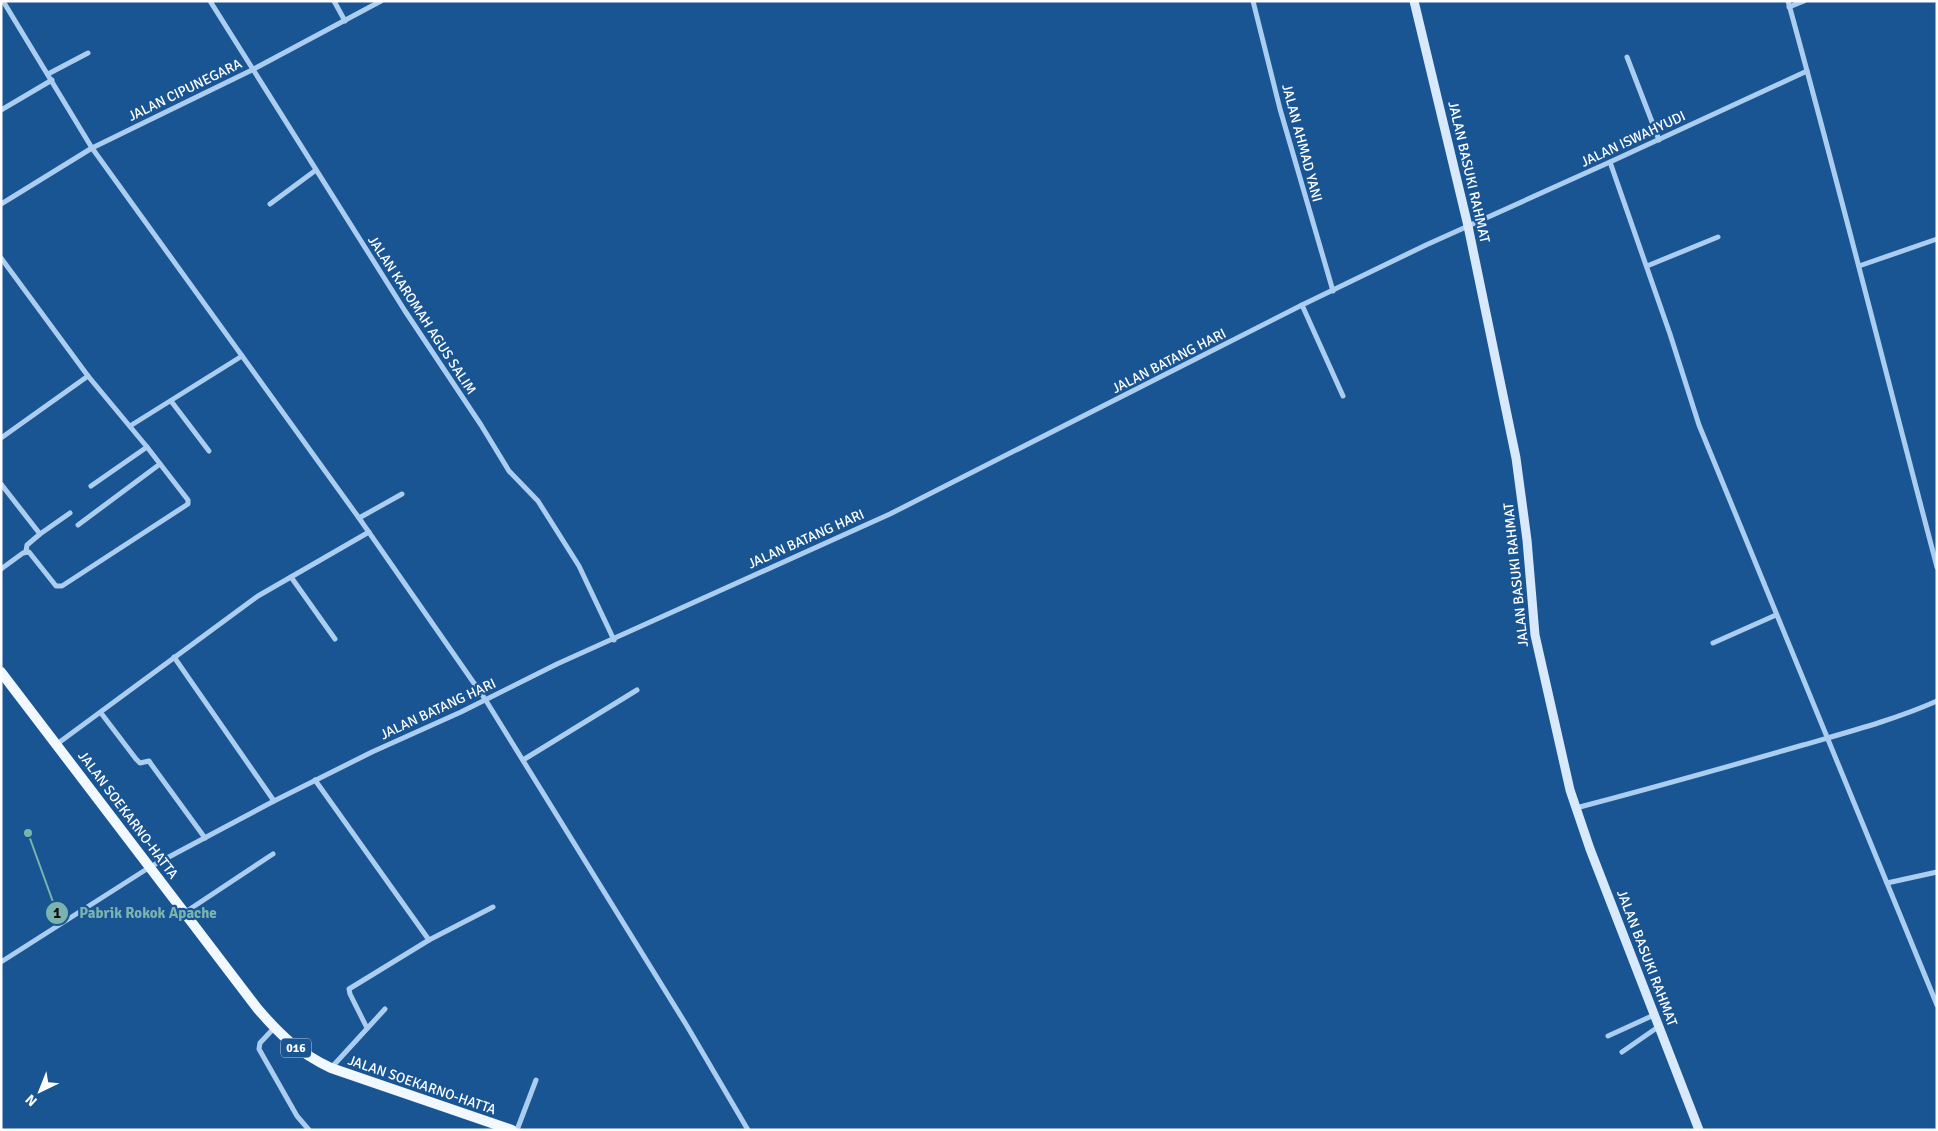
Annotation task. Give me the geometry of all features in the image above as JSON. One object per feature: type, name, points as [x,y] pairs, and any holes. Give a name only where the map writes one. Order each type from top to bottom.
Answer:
[{"type":"main road","name":"JALAN BASUKI RAHMAT","points":[[1414,1],[1468,226],[1516,458],[1527,540],[1533,616],[1538,649],[1576,808],[1658,1027],[1699,1130]]},
{"type":"main road","name":"JALAN SOEKARNO-HATTA","points":[[1,672],[184,913],[274,1028],[289,1043],[309,1058],[331,1068],[512,1130]]},
{"type":"street","points":[[3,1],[92,148],[369,532],[485,699],[682,1017],[748,1130]]},
{"type":"street","name":"JALAN KAROMAH AGUS SALIM","points":[[210,1],[405,311],[481,425],[509,471],[538,501],[579,566],[614,640]]},
{"type":"street","points":[[334,1],[345,21]]},
{"type":"street","name":"JALAN CIPUNEGARA","points":[[1,204],[92,148],[252,70],[382,1]]},
{"type":"street","name":"JALAN AHMAD YANI","points":[[1253,1],[1280,109],[1333,290]]},
{"type":"street","points":[[1804,1],[1789,4],[1937,566]]},
{"type":"street","points":[[48,74],[88,53]]},
{"type":"street","points":[[1627,58],[1659,140]]},
{"type":"street","name":"JALAN ISWAHYUDI","points":[[1468,226],[1807,71]]},
{"type":"street","points":[[1,110],[52,80]]},
{"type":"street","points":[[1610,162],[1647,266],[1699,426],[1937,1005]]},
{"type":"street","points":[[270,204],[316,170]]},
{"type":"street","name":"JALAN BATANG HARI","points":[[1,962],[150,867],[315,780],[557,664],[614,640],[890,514],[1302,305],[1426,244],[1468,226]]},
{"type":"street","points":[[1647,266],[1718,237]]},
{"type":"street","points":[[1859,266],[1937,239]]},
{"type":"street","points":[[1,258],[88,376],[188,500],[188,504],[60,587],[56,586],[32,554],[26,551]]},
{"type":"street","points":[[1302,305],[1343,396]]},
{"type":"street","points":[[130,426],[242,356]]},
{"type":"street","points":[[1,438],[88,376]]},
{"type":"street","points":[[171,401],[209,452]]},
{"type":"street","points":[[90,486],[147,447]]},
{"type":"street","points":[[78,524],[160,464]]},
{"type":"street","points":[[1,484],[40,534]]},
{"type":"street","points":[[359,518],[402,494]]},
{"type":"street","points":[[1,569],[26,551],[27,545],[40,534],[70,513]]},
{"type":"street","points":[[57,744],[258,596],[369,532]]},
{"type":"street","points":[[291,577],[335,639]]},
{"type":"street","points":[[1713,642],[1776,615]]},
{"type":"street","points":[[174,657],[274,801]]},
{"type":"street","points":[[523,760],[637,690]]},
{"type":"street","points":[[1576,808],[1828,738],[1892,718],[1937,701]]},
{"type":"street","points":[[101,713],[136,759],[140,763],[149,761],[152,764],[205,838]]},
{"type":"street","points":[[315,780],[429,940]]},
{"type":"street","points":[[184,913],[273,854]]},
{"type":"street","points":[[1887,883],[1937,872]]},
{"type":"street","points":[[367,1028],[350,994],[349,988],[429,940],[493,907]]},
{"type":"street","points":[[331,1068],[385,1009]]},
{"type":"street","points":[[1608,1036],[1654,1015]]},
{"type":"street","points":[[1622,1052],[1658,1027]]},
{"type":"street","points":[[274,1028],[260,1043],[259,1049],[297,1116],[309,1130]]},
{"type":"street","points":[[517,1130],[536,1080]]},
{"type":"place","name":"Pabrik Rokok Apache","points":[[28,833]]}]
